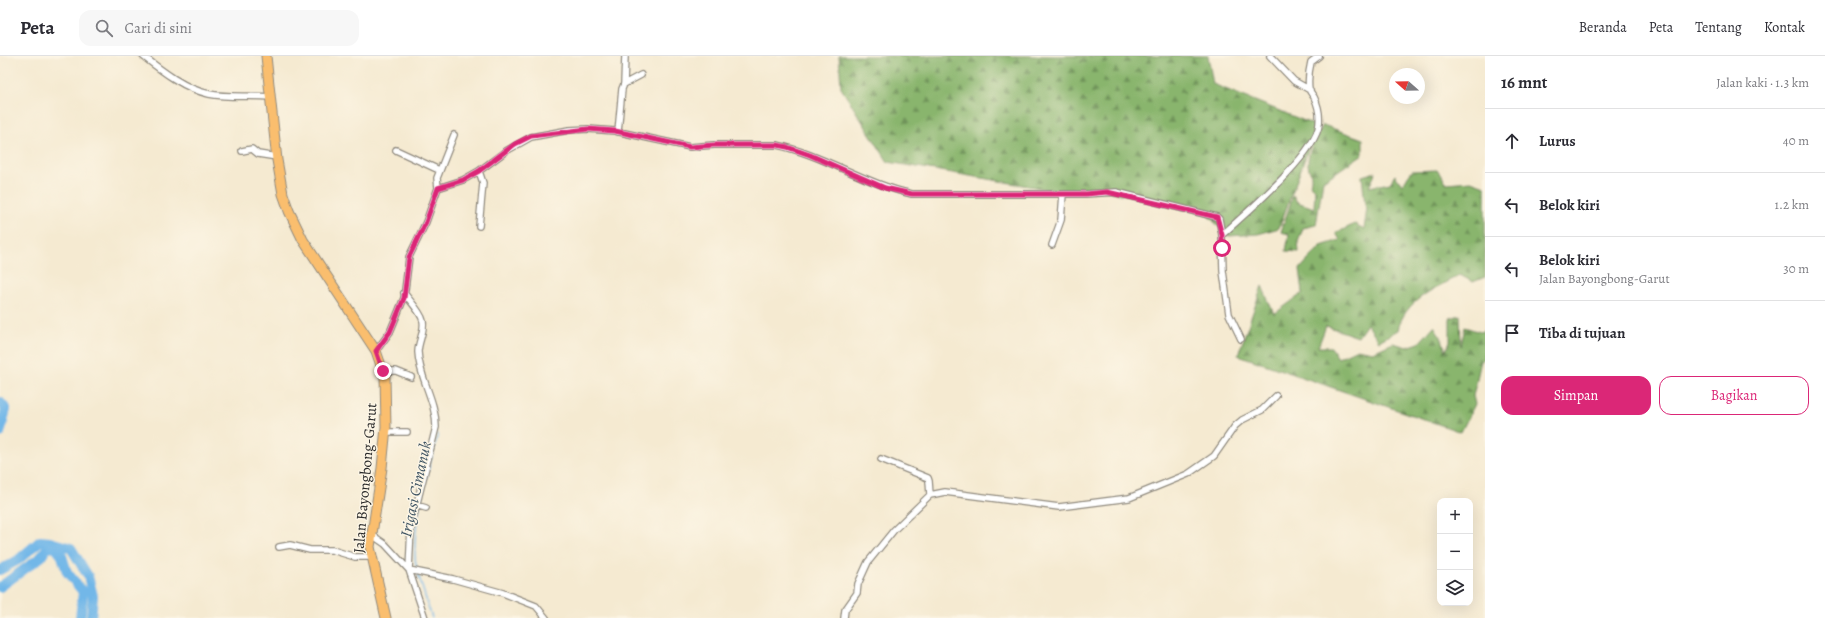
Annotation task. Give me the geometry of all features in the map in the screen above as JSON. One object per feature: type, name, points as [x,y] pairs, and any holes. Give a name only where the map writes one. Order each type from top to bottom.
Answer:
[{"type":"main road","name":"Jalan Bayongbong-Garut","points":[[266,56],[277,157],[289,211],[303,240],[376,351],[383,371],[386,386],[385,432],[382,468],[370,547],[371,557],[386,618]]},
{"type":"street","points":[[143,56],[172,78],[204,92],[216,95],[271,97]]},
{"type":"street","points":[[618,132],[621,95],[624,84],[625,56]]},
{"type":"street","points":[[1270,56],[1294,81],[1310,90]]},
{"type":"street","points":[[1222,235],[1284,177],[1310,148],[1318,131],[1319,122],[1316,104],[1310,90],[1311,62],[1320,56]]},
{"type":"street","points":[[624,84],[641,75]]},
{"type":"street","points":[[438,188],[479,171],[515,144],[531,136],[588,129],[618,132],[690,147],[714,145],[777,145],[787,147],[810,155],[885,188],[912,194],[1063,194],[1116,192],[1187,208],[1217,217],[1222,235],[1223,271],[1229,314],[1241,339]]},
{"type":"street","points":[[376,351],[390,332],[400,308],[404,295],[409,257],[426,222],[438,188],[436,180],[439,170],[454,135]]},
{"type":"street","points":[[242,151],[252,149],[258,154],[277,157]]},
{"type":"street","points":[[396,150],[439,170]]},
{"type":"street","points":[[479,171],[483,183],[480,226]]},
{"type":"street","points":[[1052,245],[1060,220],[1063,194]]},
{"type":"street","points":[[404,295],[423,319],[423,327],[418,345],[418,354],[420,368],[435,411],[436,421],[421,507],[411,527],[410,570],[425,618]]},
{"type":"street","points":[[383,371],[395,370],[411,377]]},
{"type":"street","points":[[844,618],[845,610],[857,593],[858,584],[868,562],[894,530],[930,495],[945,492],[1060,507],[1129,498],[1188,474],[1214,456],[1242,420],[1262,410],[1276,396]]},
{"type":"street","points":[[385,432],[407,432]]},
{"type":"street","points":[[881,459],[928,478],[930,495]]},
{"type":"street","points":[[372,535],[385,544],[410,570],[418,573],[453,579],[503,593],[531,604],[546,618]]},
{"type":"street","points":[[279,547],[295,545],[310,550],[332,550],[355,557],[371,557]]},
{"type":"green space","points":[[839,56],[1208,56],[1213,84],[1317,126],[1279,228],[1258,234],[1229,236],[1205,213],[1107,191],[1052,190],[888,162],[841,88]]},
{"type":"green space","points":[[1323,125],[1363,139],[1363,154],[1323,181],[1316,225],[1303,228],[1298,242],[1299,252],[1286,251],[1289,234],[1281,232],[1293,195],[1297,202],[1314,208],[1315,189],[1310,185],[1311,175],[1308,167],[1308,159],[1313,144]]},
{"type":"green space","points":[[1437,170],[1446,183],[1471,181],[1485,186],[1485,277],[1473,282],[1460,275],[1431,290],[1414,303],[1407,311],[1401,320],[1398,330],[1379,341],[1367,324],[1358,337],[1326,326],[1318,347],[1331,347],[1338,358],[1357,349],[1373,352],[1393,343],[1407,347],[1419,343],[1434,326],[1441,337],[1446,351],[1450,341],[1450,318],[1460,315],[1461,346],[1465,327],[1480,332],[1485,330],[1485,358],[1481,361],[1473,396],[1475,404],[1461,432],[1238,355],[1262,286],[1274,314],[1303,293],[1300,269],[1321,246],[1340,240],[1336,233],[1355,224],[1364,229],[1367,209],[1365,205],[1362,176],[1376,172],[1369,187],[1390,183],[1395,175],[1402,185],[1412,171]]},
{"type":"waterway","points":[[0,402],[6,409],[0,433]]},
{"type":"waterway","name":"Irigasi Cimanuk","points":[[417,570],[415,555],[417,521],[420,502],[438,434]]},
{"type":"waterway","points":[[0,570],[18,560],[40,541],[50,542],[71,548],[88,576],[93,596],[91,618]]},
{"type":"waterway","points":[[0,587],[41,557],[47,548],[55,547],[62,556],[67,572],[83,592],[80,618]]},
{"type":"waterway","name":"Irigasi Cimanuk","points":[[418,574],[432,618]]},
{"type":"route","points":[[383,371],[376,351],[390,332],[404,298],[409,257],[426,222],[438,188],[442,185],[463,180],[479,171],[515,144],[531,136],[569,130],[588,129],[615,131],[690,147],[714,145],[777,145],[810,155],[885,188],[912,194],[1086,194],[1116,192],[1187,208],[1217,217],[1220,219],[1222,248]]}]
